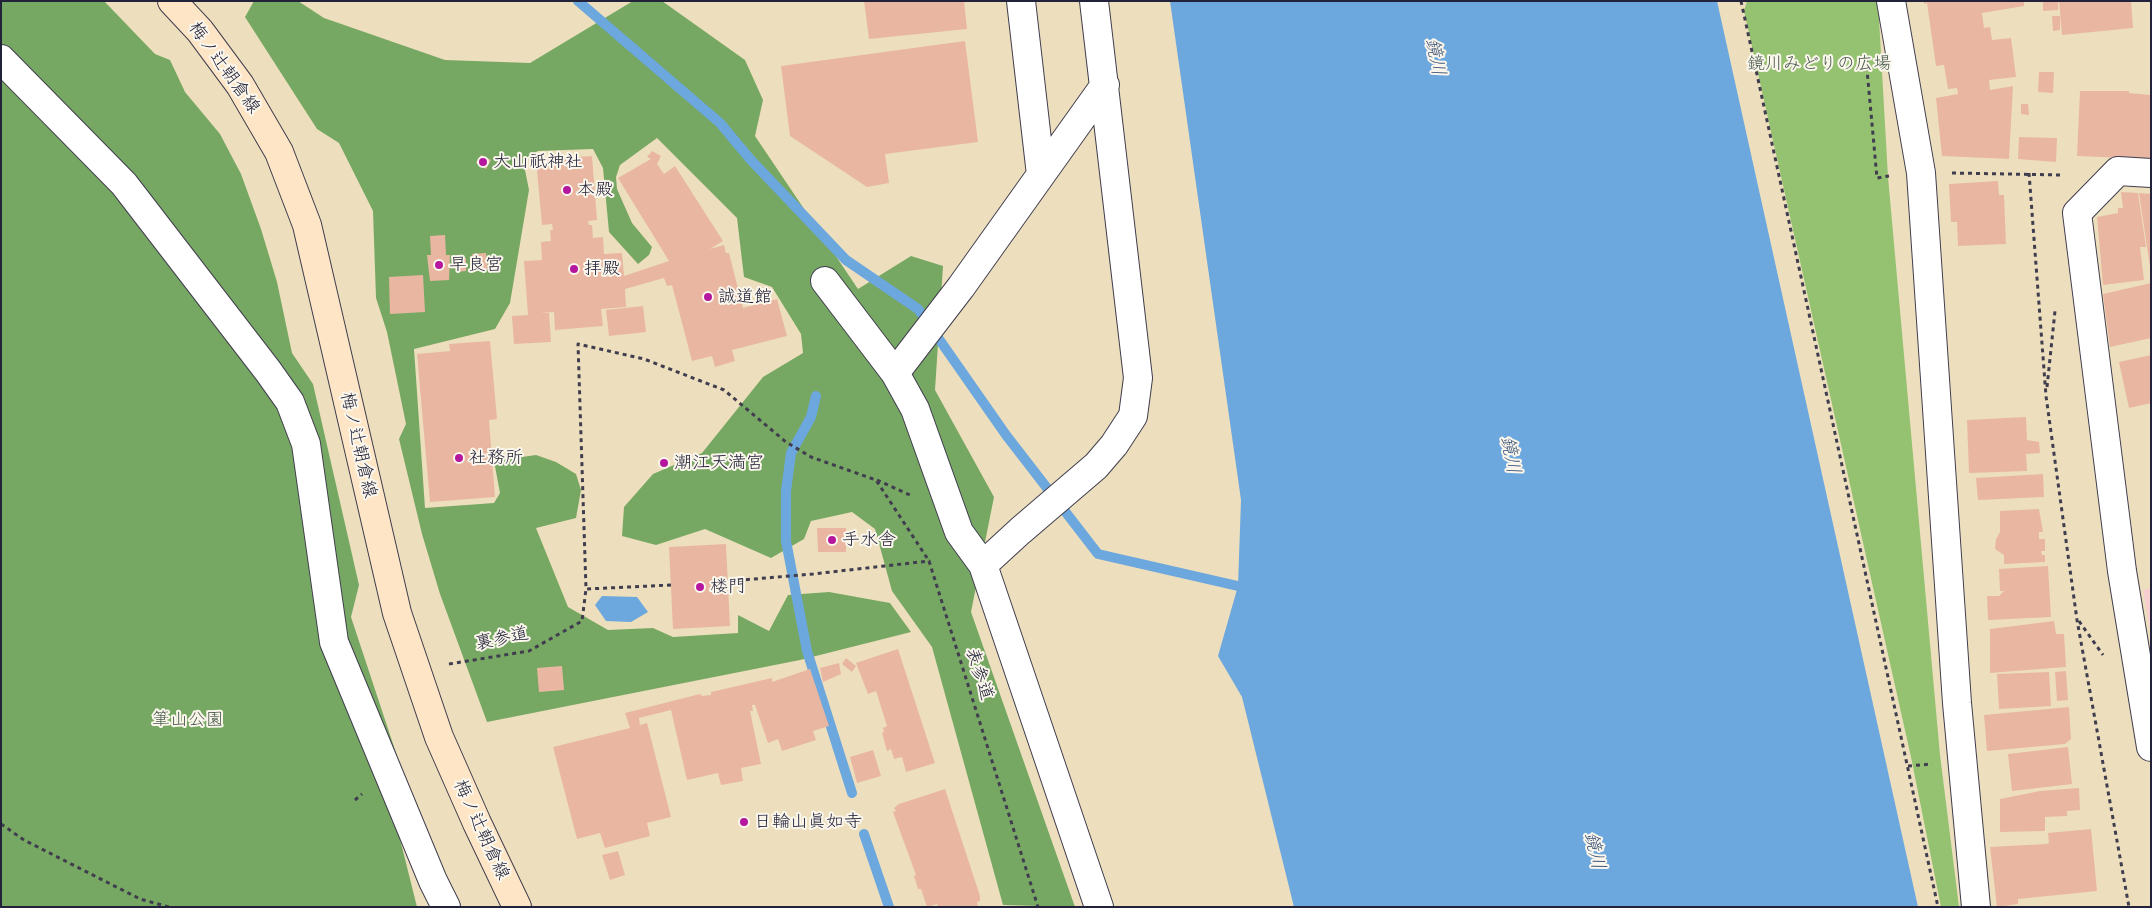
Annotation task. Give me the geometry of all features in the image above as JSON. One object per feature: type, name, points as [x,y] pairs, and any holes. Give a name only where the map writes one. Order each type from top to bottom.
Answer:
[{"type":"main road","name":"梅ノ辻朝倉線","points":[[172,1],[200,31],[240,85],[279,152],[303,216],[329,315],[346,397],[398,613],[439,737],[476,823],[517,907]]},
{"type":"street","points":[[1021,1],[1041,175]]},
{"type":"street","points":[[983,565],[1096,466],[1114,446],[1134,416],[1138,378],[1094,1]]},
{"type":"street","points":[[1891,1],[1921,173],[1957,703],[1976,907]]},
{"type":"street","points":[[1,59],[124,184],[268,370],[290,402],[306,444],[334,642],[446,907]]},
{"type":"street","points":[[895,373],[961,287],[1105,85]]},
{"type":"street","points":[[2151,173],[2118,171],[2077,214],[2122,571],[2151,748]]},
{"type":"street","points":[[825,282],[895,373],[915,409],[959,532],[983,565],[1099,907]]},
{"type":"path","points":[[1742,1],[1938,907]]},
{"type":"path","points":[[1921,173],[2028,173],[2062,175]]},
{"type":"path","points":[[2028,173],[2046,396],[2077,620],[2129,907]]},
{"type":"path","name":"表参道","points":[[586,589],[578,344],[644,359],[724,390],[786,442],[811,457],[876,480],[929,561],[1038,907]]},
{"type":"path","points":[[730,580],[780,578],[929,561]]},
{"type":"path","points":[[586,589],[670,585]]},
{"type":"path","name":"裏参道","points":[[449,664],[529,651],[582,621],[586,589]]},
{"type":"path","points":[[1,824],[24,840],[140,899],[169,907]]},
{"type":"shaded area","points":[[2151,588],[2151,636],[2143,590]]},
{"type":"green space","name":"筆山公園","points":[[1,1],[104,1],[155,54],[170,60],[185,92],[220,134],[241,174],[261,229],[277,282],[292,353],[313,384],[359,585],[351,617],[397,756],[390,799],[417,907],[1,907]]},
{"type":"green space","points":[[254,1],[298,1],[324,18],[445,60],[530,63],[633,1],[662,1],[745,60],[763,100],[755,136],[858,289],[911,256],[943,266],[935,390],[994,497],[971,612],[1075,907],[1003,905],[932,647],[892,591],[875,529],[852,512],[811,521],[804,539],[771,558],[705,529],[656,545],[622,536],[624,507],[653,474],[702,453],[763,377],[803,353],[801,334],[772,287],[744,277],[737,218],[657,138],[620,165],[616,177],[617,189],[632,223],[652,247],[649,255],[638,264],[609,232],[603,168],[593,149],[538,151],[523,160],[529,190],[510,303],[495,329],[414,349],[425,508],[494,503],[500,493],[494,461],[536,455],[556,462],[576,474],[581,490],[576,518],[536,528],[568,607],[608,630],[653,628],[673,637],[738,633],[738,615],[769,631],[788,595],[829,592],[890,603],[911,632],[800,660],[487,722],[440,594],[422,534],[399,439],[406,424],[387,332],[376,298],[373,211],[339,143],[317,129],[245,17]]},
{"type":"green space","name":"鏡川みどりの広場","points":[[1747,1],[1878,1],[1888,177],[1940,755],[1959,907],[1941,907],[1911,757],[1744,11]]},
{"type":"water","name":"鏡川","points":[[1170,1],[1717,1],[1918,907],[1294,907],[1242,697],[1218,656],[1238,586],[1241,500]]},
{"type":"water","points":[[602,596],[637,597],[648,612],[631,622],[606,621],[595,605]]},
{"type":"building","points":[[864,1],[964,1],[967,29],[869,39]]},
{"type":"building","points":[[1924,1],[2024,1],[2024,6],[1982,13],[1984,28],[1990,27],[1992,40],[2011,38],[2016,77],[1989,80],[1990,90],[2013,86],[2009,159],[1942,156],[1936,98],[1958,94],[1957,88],[1948,89],[1944,65],[1936,66],[1927,3],[1924,4]]},
{"type":"building","points":[[2043,1],[2058,1],[2058,10],[2043,11]]},
{"type":"building","points":[[2059,1],[2131,1],[2133,28],[2062,35]]},
{"type":"building","points":[[2052,16],[2060,16],[2060,30],[2053,31]]},
{"type":"building","points":[[965,41],[978,142],[885,154],[889,183],[867,187],[790,136],[781,66]]},
{"type":"building","points":[[2039,72],[2054,72],[2053,93],[2038,92]]},
{"type":"building","points":[[2080,91],[2129,91],[2129,93],[2151,95],[2151,159],[2077,156]]},
{"type":"building","points":[[2021,104],[2028,104],[2029,115],[2021,114]]},
{"type":"building","points":[[2019,137],[2057,138],[2056,162],[2018,159]]},
{"type":"building","points":[[652,151],[661,156],[657,164],[664,174],[675,166],[723,241],[710,249],[724,245],[726,253],[729,253],[743,308],[777,299],[787,336],[732,350],[735,361],[715,367],[712,356],[692,361],[672,285],[667,286],[664,278],[625,289],[626,307],[601,309],[603,326],[555,330],[554,312],[540,313],[549,313],[551,342],[514,344],[512,316],[528,315],[524,261],[542,260],[541,242],[551,241],[550,230],[553,230],[552,224],[542,225],[536,160],[592,156],[597,220],[588,221],[589,225],[592,225],[593,238],[603,237],[604,254],[622,253],[624,276],[669,261],[618,178],[651,159],[647,157]]},
{"type":"building","name":"大山祇神社","points":[[481,155],[491,160],[486,169],[476,163]]},
{"type":"building","points":[[1998,181],[1999,195],[2004,195],[2006,244],[1958,246],[1957,222],[1951,222],[1949,184]]},
{"type":"building","points":[[2121,192],[2138,193],[2146,247],[2140,247],[2144,280],[2103,285],[2097,217],[2118,213],[2118,208],[2123,208]]},
{"type":"building","points":[[2139,193],[2151,194],[2151,267],[2150,267]]},
{"type":"building","name":"早良宮","points":[[445,235],[446,255],[450,255],[449,280],[430,281],[427,255],[431,255],[430,236]]},
{"type":"building","points":[[486,253],[488,270],[474,271],[472,254]]},
{"type":"building","points":[[456,258],[466,258],[466,271],[456,272]]},
{"type":"building","points":[[423,275],[425,312],[390,314],[389,277]]},
{"type":"building","points":[[2151,283],[2151,338],[2110,347],[2103,294]]},
{"type":"building","points":[[643,306],[646,332],[609,336],[606,310]]},
{"type":"building","name":"社務所","points":[[490,341],[497,419],[489,420],[495,497],[430,502],[417,354],[450,351],[449,344]]},
{"type":"building","points":[[2151,355],[2151,403],[2129,408],[2119,362]]},
{"type":"building","points":[[2026,417],[2027,440],[2039,442],[2040,453],[2026,454],[2027,471],[1969,473],[1967,420]]},
{"type":"building","points":[[2043,474],[2044,497],[1978,500],[1976,478]]},
{"type":"building","points":[[2039,509],[2043,532],[2039,532],[2039,539],[2045,539],[2045,551],[2041,551],[2042,555],[2045,555],[2045,562],[2004,564],[2004,555],[1995,549],[1996,539],[2000,532],[2000,511]]},
{"type":"building","name":"手水舎","points":[[817,528],[846,528],[846,552],[818,552]]},
{"type":"building","name":"楼門","points":[[726,544],[730,626],[673,629],[669,547]]},
{"type":"building","points":[[2048,566],[2051,617],[1988,620],[1987,596],[1999,596],[2004,591],[2000,591],[1999,569]]},
{"type":"building","points":[[2054,621],[2056,634],[2064,634],[2066,667],[1990,673],[1990,629]]},
{"type":"building","points":[[898,649],[935,763],[906,772],[902,757],[894,759],[891,749],[887,751],[882,733],[884,732],[883,728],[887,726],[876,691],[868,694],[856,663]]},
{"type":"building","points":[[846,658],[856,666],[852,672],[842,664]]},
{"type":"building","points":[[839,663],[841,674],[823,682],[820,668]]},
{"type":"building","points":[[562,666],[564,690],[539,692],[537,668]]},
{"type":"building","points":[[810,669],[829,726],[813,731],[816,740],[782,751],[778,739],[768,743],[755,705],[752,705],[753,711],[750,711],[761,764],[741,768],[743,781],[721,785],[718,773],[687,780],[671,710],[639,718],[640,725],[647,723],[671,817],[647,823],[650,836],[605,848],[600,833],[577,839],[553,747],[630,728],[625,713],[700,694],[702,696],[711,695],[711,692],[772,678],[772,682]]},
{"type":"building","points":[[2066,671],[2068,700],[2057,701],[2055,672]]},
{"type":"building","points":[[2049,672],[2051,706],[1999,709],[1997,674]]},
{"type":"building","points":[[2069,707],[2071,739],[2065,744],[1987,751],[1984,715]]},
{"type":"building","points":[[2068,747],[2072,784],[2012,791],[2008,754]]},
{"type":"building","points":[[873,750],[881,776],[857,783],[850,757]]},
{"type":"building","points":[[2079,788],[2080,810],[2067,811],[2067,816],[2045,817],[2045,831],[2000,832],[2000,799],[2040,791]]},
{"type":"building","points":[[945,789],[980,896],[980,901],[977,902],[978,907],[938,907],[937,904],[927,907],[921,889],[918,889],[914,876],[916,875],[893,812],[896,811],[894,808],[899,804]]},
{"type":"building","points":[[2091,829],[2097,891],[2018,899],[2018,904],[1997,907],[1990,847],[2046,844],[2049,843],[2048,833]]},
{"type":"building","points":[[618,851],[625,875],[610,880],[602,855]]},
{"type":"waterway","points":[[578,1],[720,123],[750,159],[846,260],[918,309],[1006,435],[1098,554],[1251,589]]},
{"type":"waterway","points":[[816,396],[811,417],[791,453],[786,491],[786,541],[807,651],[852,793]]},
{"type":"waterway","points":[[864,834],[889,907]]},
{"type":"place","name":"大山祇神社","points":[[483,162]]},
{"type":"place","name":"本殿","points":[[567,190]]},
{"type":"place","name":"早良宮","points":[[439,265]]},
{"type":"place","name":"拝殿","points":[[574,269]]},
{"type":"place","name":"誠道館","points":[[708,297]]},
{"type":"place","name":"社務所","points":[[459,458]]},
{"type":"place","name":"潮江天満宮","points":[[664,463]]},
{"type":"place","name":"手水舎","points":[[832,540]]},
{"type":"place","name":"楼門","points":[[700,587]]},
{"type":"place","name":"日輪山眞如寺","points":[[744,822]]}]
